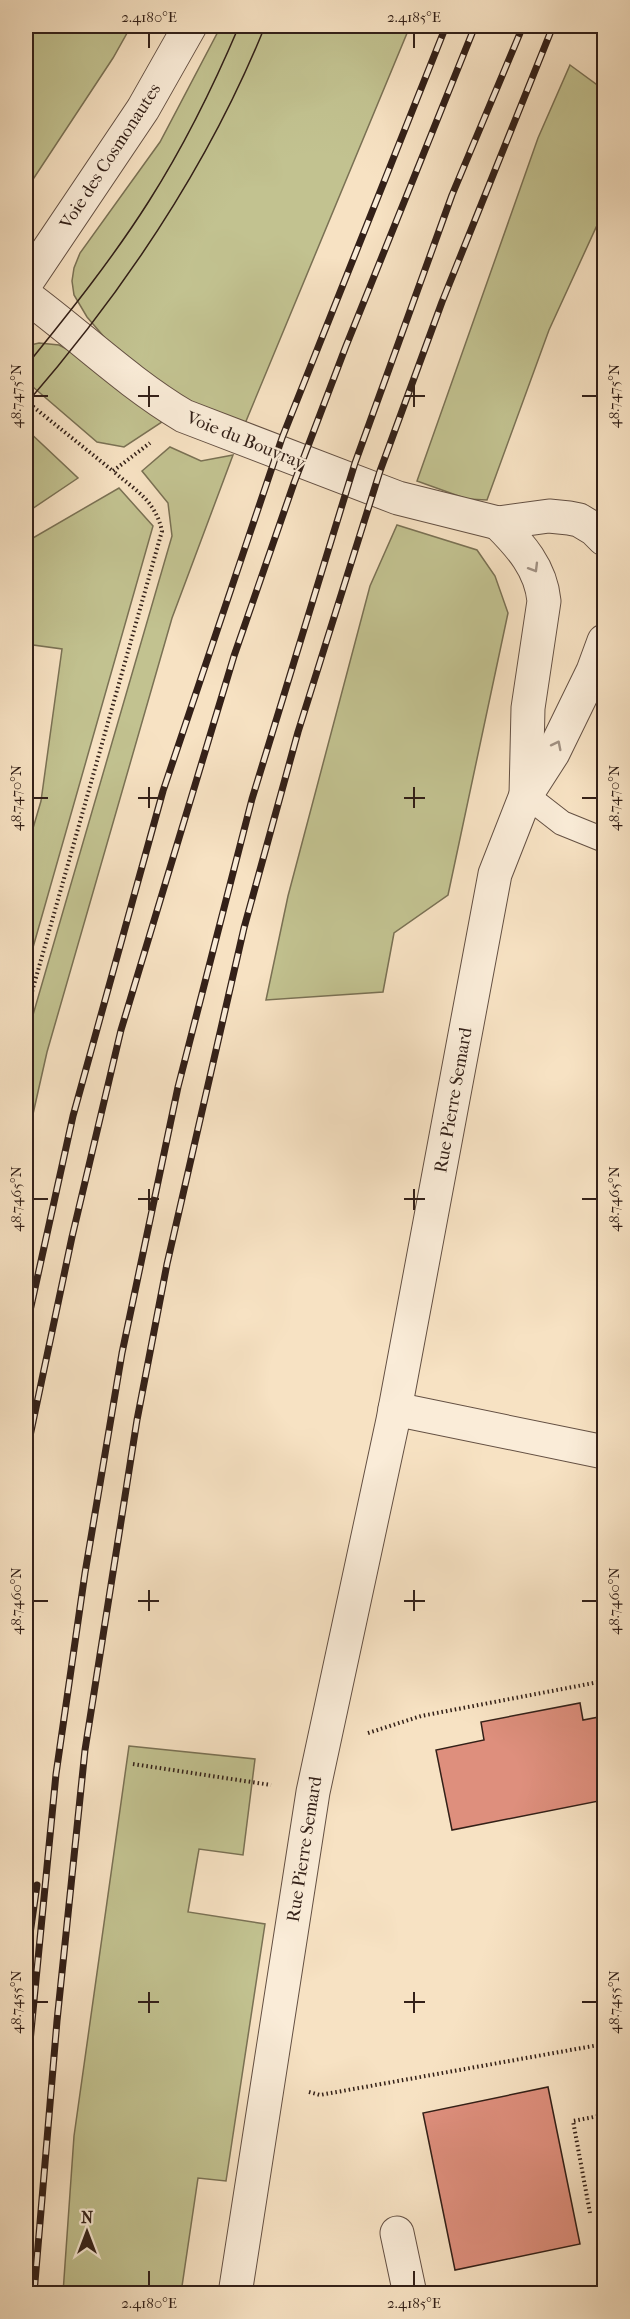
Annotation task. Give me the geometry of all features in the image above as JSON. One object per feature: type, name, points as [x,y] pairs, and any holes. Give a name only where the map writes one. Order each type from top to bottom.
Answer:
[{"type":"street","name":"Voie des Cosmonautes","points":[[26,283],[143,109],[190,26]]},
{"type":"street","name":"Voie du Bouvray","points":[[26,296],[62,322],[153,398],[184,416],[398,498],[498,523],[560,516],[579,520],[594,529],[604,539]]},
{"type":"street","points":[[498,523],[531,561],[540,578],[543,590],[544,601],[528,708],[526,795]]},
{"type":"street","points":[[526,795],[553,753],[593,671],[604,641]]},
{"type":"street","name":"Rue Pierre Semard","points":[[235,2294],[313,1792],[395,1409],[495,874],[526,795]]},
{"type":"street","points":[[395,1409],[604,1452]]},
{"type":"street","points":[[397,2233],[410,2294]]},
{"type":"lane","points":[[526,795],[562,823],[604,840]]},
{"type":"path","points":[[26,401],[150,503],[158,514],[162,531],[26,1013]]},
{"type":"path","points":[[113,471],[156,438]]},
{"type":"path","points":[[364,1734],[421,1716],[604,1681]]},
{"type":"path","points":[[133,1764],[273,1785]]},
{"type":"path","points":[[268,2083],[320,2095],[604,2044]]},
{"type":"path","points":[[590,2213],[573,2121],[604,2115]]},
{"type":"green space","points":[[26,26],[131,26],[113,58],[26,190]]},
{"type":"green space","points":[[221,26],[410,26],[244,426],[184,399],[111,345],[87,317],[74,295],[72,281],[80,253],[160,142]]},
{"type":"green space","points":[[570,65],[604,90],[604,210],[549,330],[487,500],[467,499],[417,481],[538,138]]},
{"type":"green space","points":[[39,343],[59,345],[82,357],[162,422],[124,447],[97,442],[26,381],[26,346]]},
{"type":"green space","points":[[26,429],[78,478],[26,513]]},
{"type":"green space","points":[[170,447],[201,461],[233,455],[172,618],[47,1052],[26,1145],[26,1039],[172,536],[168,503],[142,471]]},
{"type":"green space","points":[[119,488],[153,526],[26,972],[26,852],[41,801],[62,649],[26,644],[26,542]]},
{"type":"green space","points":[[397,525],[477,550],[495,576],[508,613],[448,895],[394,933],[383,992],[266,1000],[288,896],[370,586]]},
{"type":"green space","points":[[129,1746],[255,1759],[243,1855],[199,1849],[188,1912],[265,1924],[226,2181],[198,2178],[181,2293],[63,2293],[74,2136]]},
{"type":"building","points":[[580,1703],[583,1720],[604,1716],[604,1800],[452,1830],[436,1750],[484,1740],[481,1722]]},
{"type":"building","points":[[548,2087],[580,2244],[455,2270],[423,2113]]},
{"type":"tram line","points":[[26,366],[106,264],[149,201],[198,115],[239,26]]},
{"type":"tram line","points":[[26,404],[97,317],[161,225],[218,128],[265,26]]},
{"type":"railway","points":[[26,1329],[73,1116],[163,791],[282,438],[446,26]]},
{"type":"railway","points":[[26,1455],[72,1237],[121,1030],[234,656],[294,483],[346,346],[475,26]]},
{"type":"railway","points":[[26,2083],[56,1774],[85,1573],[122,1353],[178,1087],[252,799],[355,463],[452,195],[523,26]]},
{"type":"railway","points":[[34,2294],[57,2021],[85,1750],[137,1420],[167,1264],[244,928],[298,732],[380,471],[442,302],[553,26]]},
{"type":"railway","points":[[26,1962],[37,1885]]}]
